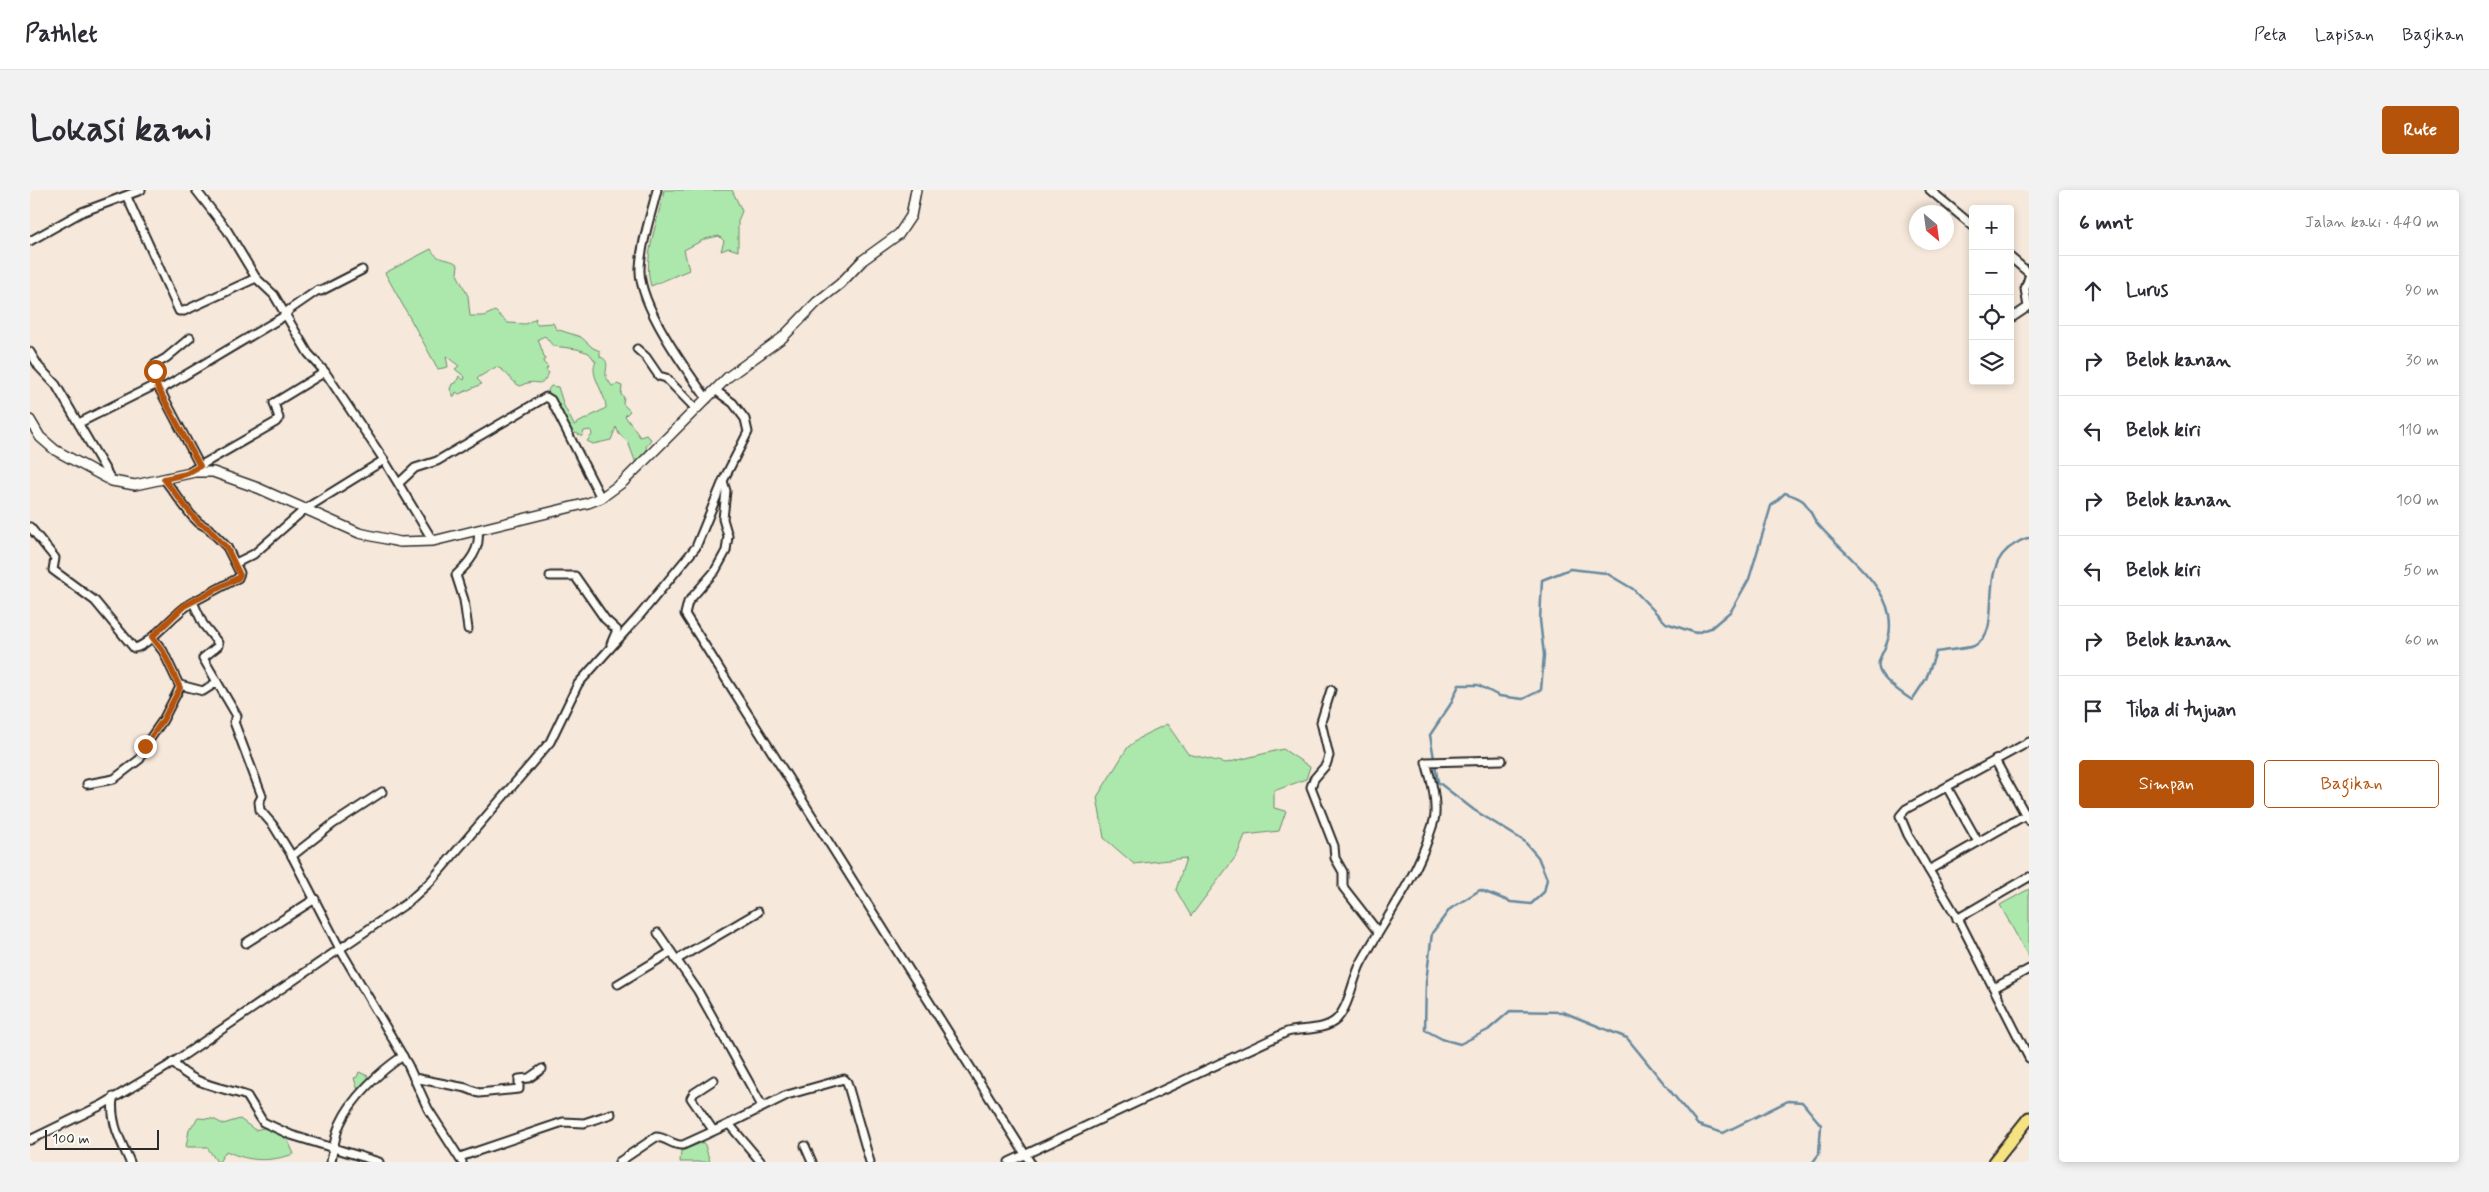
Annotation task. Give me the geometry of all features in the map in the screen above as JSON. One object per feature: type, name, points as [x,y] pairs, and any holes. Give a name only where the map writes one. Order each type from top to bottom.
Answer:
[{"type":"main road","points":[[1994,1162],[2029,1118]]},
{"type":"street","points":[[30,241],[82,212],[127,197],[141,190]]},
{"type":"street","points":[[196,190],[227,230],[256,278],[274,295],[308,353],[325,372],[384,460],[433,541]]},
{"type":"street","points":[[657,190],[640,262],[640,275],[644,295],[679,358],[707,399]]},
{"type":"street","points":[[30,420],[40,436],[55,450],[112,481],[135,485],[186,474],[206,472],[228,476],[371,537],[400,542],[433,541],[478,531],[601,498],[623,482],[728,377],[790,332],[817,302],[840,284],[863,260],[899,234],[911,216],[916,190]]},
{"type":"street","points":[[1930,190],[1969,223]]},
{"type":"street","points":[[127,197],[179,311],[184,312],[256,278]]},
{"type":"street","points":[[2014,260],[2029,273]]},
{"type":"street","points":[[79,423],[152,386],[159,388],[286,316],[289,310],[318,290],[321,291],[362,270]]},
{"type":"street","points":[[2014,317],[2028,308],[2025,289],[2029,277]]},
{"type":"street","points":[[190,338],[166,358],[154,365],[159,388],[200,466]]},
{"type":"street","points":[[637,349],[646,357],[659,376],[666,378],[696,409]]},
{"type":"street","points":[[30,352],[39,367],[53,381],[112,481]]},
{"type":"street","points":[[186,474],[276,422],[279,418],[274,402],[325,372]]},
{"type":"street","points":[[30,1140],[113,1097],[174,1062],[198,1043],[234,1023],[407,903],[430,882],[550,742],[578,684],[696,547],[723,481],[748,432],[748,426],[733,402],[715,390]]},
{"type":"street","points":[[399,483],[415,468],[437,461],[546,397],[552,400],[601,498]]},
{"type":"street","points":[[236,563],[254,554],[305,509],[384,460]]},
{"type":"street","points":[[30,527],[55,558],[53,570],[95,601],[134,648],[138,647],[152,637],[175,613],[238,578],[240,575],[236,563],[227,548],[184,507],[164,479]]},
{"type":"street","points":[[723,481],[726,491],[723,519],[728,536],[726,551],[715,571],[688,602],[685,614],[1030,1162]]},
{"type":"street","points":[[468,629],[464,600],[456,575],[467,564],[480,542],[478,531]]},
{"type":"street","points":[[550,576],[575,576],[606,619],[618,630],[608,650]]},
{"type":"street","points":[[193,602],[203,624],[218,643],[218,646],[203,658],[237,716],[234,722],[262,796],[259,802],[260,810],[273,825],[292,856],[340,949],[403,1056],[428,1109],[461,1160],[563,1122],[584,1124],[611,1114]]},
{"type":"street","points":[[152,637],[163,651],[180,685],[203,691],[217,682]]},
{"type":"street","points":[[87,784],[117,777],[140,759],[144,749],[163,720],[180,685]]},
{"type":"street","points":[[1331,690],[1321,722],[1329,756],[1311,787],[1334,846],[1335,858],[1344,872],[1342,888],[1378,932]]},
{"type":"street","points":[[2028,1053],[1900,816],[1906,809],[2029,742]]},
{"type":"street","points":[[1009,1162],[1287,1032],[1310,1027],[1319,1028],[1330,1024],[1343,1009],[1359,967],[1378,932],[1410,882],[1436,816],[1434,784],[1426,762],[1432,760],[1502,760]]},
{"type":"street","points":[[1929,870],[2028,816],[1996,760]]},
{"type":"street","points":[[1947,786],[1978,842]]},
{"type":"street","points":[[292,856],[333,824],[382,792]]},
{"type":"street","points":[[1957,919],[2029,877]]},
{"type":"street","points":[[246,943],[315,899]]},
{"type":"street","points":[[676,960],[758,912]]},
{"type":"street","points":[[658,933],[702,998],[762,1106]]},
{"type":"street","points":[[618,984],[671,952]]},
{"type":"street","points":[[1994,988],[2029,969]]},
{"type":"street","points":[[331,1162],[340,1124],[347,1113],[381,1073],[403,1056]]},
{"type":"street","points":[[174,1062],[185,1075],[224,1091],[247,1096],[263,1122],[291,1135],[379,1162]]},
{"type":"street","points":[[414,1078],[482,1093],[519,1089],[519,1079],[529,1078],[542,1069]]},
{"type":"street","points":[[619,1162],[656,1137],[662,1137],[680,1146],[787,1095],[845,1079],[870,1162]]},
{"type":"street","points":[[713,1130],[691,1098],[694,1093],[714,1080]]},
{"type":"street","points":[[113,1097],[111,1113],[113,1122],[130,1162]]},
{"type":"street","points":[[729,1124],[761,1162]]},
{"type":"street","points":[[805,1146],[812,1162]]},
{"type":"green space","points":[[664,190],[732,190],[742,211],[738,221],[738,251],[729,248],[721,251],[724,241],[719,236],[705,239],[684,250],[689,270],[651,286],[649,275],[650,251]]},
{"type":"green space","points":[[431,249],[437,256],[458,265],[457,274],[468,296],[470,316],[484,316],[495,311],[508,323],[526,324],[536,318],[535,322],[538,324],[553,323],[556,329],[581,337],[593,348],[600,351],[600,357],[606,363],[606,377],[612,386],[617,384],[622,386],[623,404],[630,411],[625,416],[640,437],[646,435],[651,439],[646,447],[648,454],[637,466],[628,442],[619,434],[616,427],[611,440],[593,444],[587,441],[592,435],[591,430],[584,431],[582,436],[576,433],[571,435],[548,390],[551,386],[558,387],[564,406],[574,425],[606,408],[594,372],[596,362],[589,353],[577,349],[553,346],[545,336],[538,339],[545,359],[543,362],[548,367],[546,370],[549,373],[543,381],[520,386],[500,368],[496,367],[477,379],[482,384],[459,394],[456,392],[454,397],[450,389],[452,384],[456,383],[459,376],[464,380],[465,377],[455,369],[459,366],[446,356],[448,367],[438,369],[385,273]]},
{"type":"green space","points":[[1167,724],[1188,754],[1226,763],[1283,749],[1310,767],[1306,779],[1274,791],[1274,808],[1286,811],[1279,831],[1245,835],[1237,855],[1191,916],[1176,890],[1186,858],[1134,864],[1104,838],[1097,797],[1128,747],[1144,735]]},
{"type":"green space","points":[[2029,889],[2029,958],[2000,905]]},
{"type":"green space","points":[[359,1072],[368,1076],[370,1084],[359,1094],[354,1078],[357,1077]]},
{"type":"green space","points":[[198,1118],[213,1119],[223,1124],[240,1119],[255,1130],[271,1126],[286,1136],[294,1154],[260,1160],[235,1155],[226,1151],[219,1162],[217,1162],[207,1147],[186,1147],[189,1130]]},
{"type":"green space","points":[[704,1142],[710,1162],[680,1162],[681,1151]]},
{"type":"waterway","points":[[1813,1162],[1819,1154],[1821,1125],[1802,1102],[1788,1101],[1723,1133],[1698,1125],[1627,1038],[1563,1012],[1510,1011],[1488,1030],[1460,1044],[1442,1039],[1425,1030],[1426,982],[1432,933],[1450,909],[1480,890],[1511,902],[1531,904],[1544,892],[1547,879],[1538,857],[1524,841],[1474,810],[1438,782],[1430,735],[1450,705],[1459,685],[1478,685],[1499,696],[1523,699],[1541,690],[1544,655],[1540,620],[1542,580],[1570,569],[1606,573],[1633,589],[1666,623],[1696,633],[1711,628],[1731,611],[1749,579],[1771,506],[1785,493],[1799,498],[1805,503],[1817,523],[1859,566],[1879,590],[1889,615],[1890,631],[1879,667],[1883,676],[1912,700],[1926,679],[1936,652],[1974,646],[1984,638],[1988,627],[1992,582],[1996,567],[2003,554],[2015,544],[2029,538]]},
{"type":"route","points":[[145,746],[163,720],[180,688],[163,651],[152,637],[184,606],[240,576],[236,563],[227,548],[208,528],[199,523],[175,497],[164,479],[186,474],[200,466],[157,386],[158,380],[155,371]]}]
